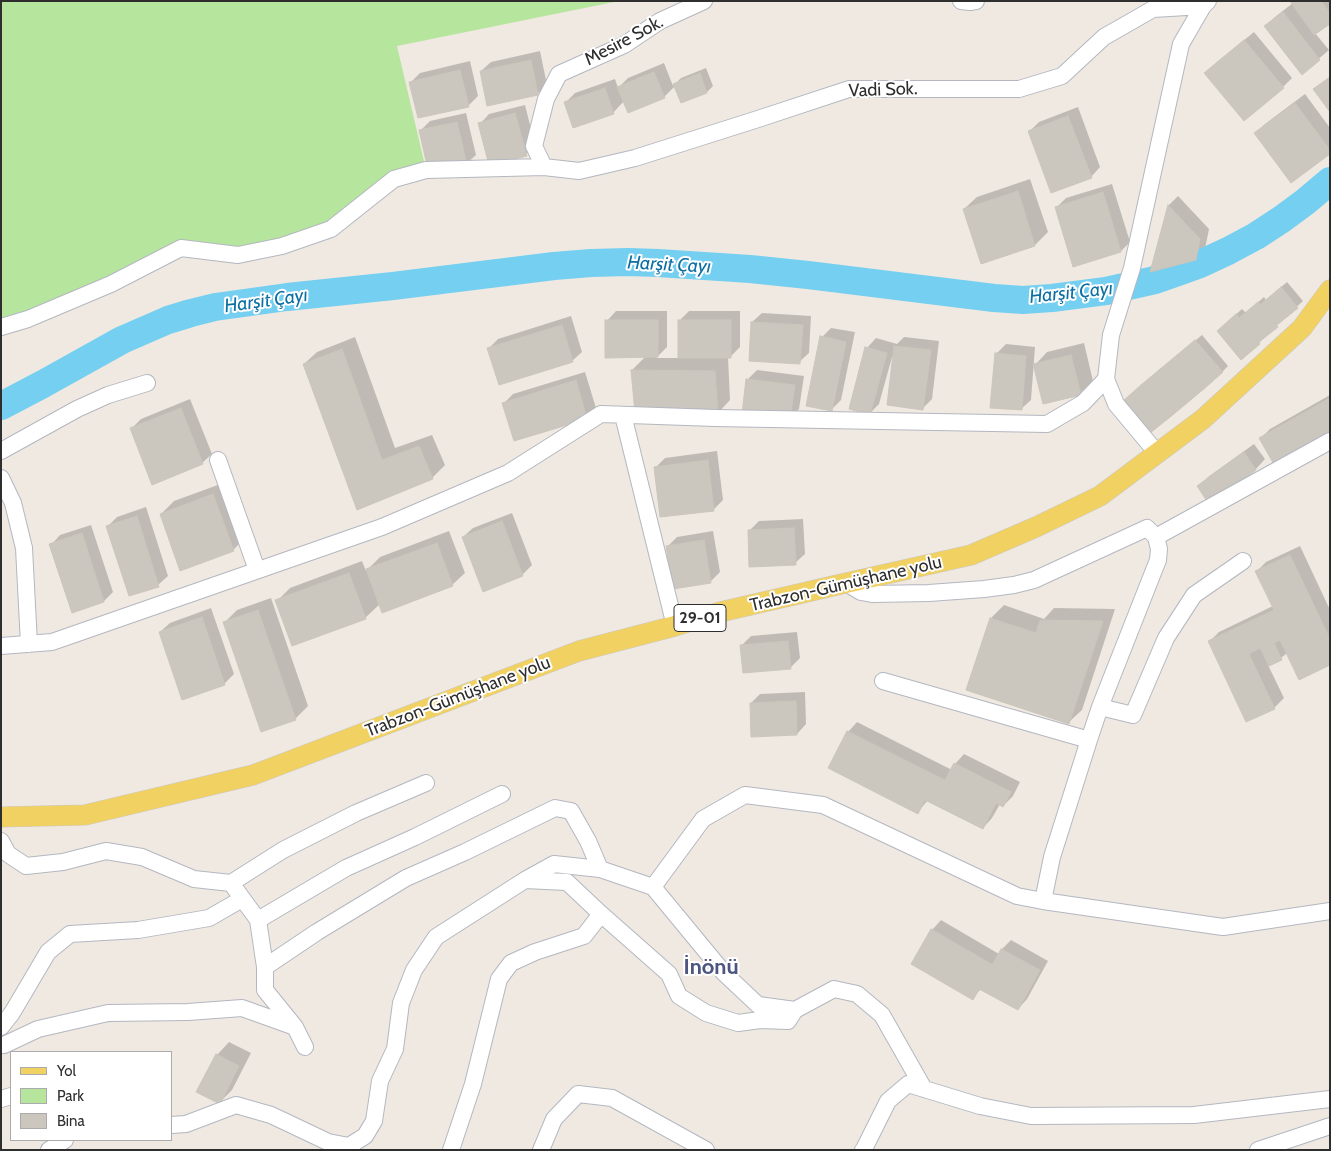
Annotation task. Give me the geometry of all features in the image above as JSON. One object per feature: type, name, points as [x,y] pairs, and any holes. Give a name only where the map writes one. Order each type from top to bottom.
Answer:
[{"type":"main road","name":"Trabzon-Gümüşhane yolu","points":[[1,817],[85,815],[253,775],[579,651],[720,612],[970,556],[1100,496],[1203,419],[1302,328],[1330,290]]},
{"type":"street","name":"Mesire Sok.","points":[[544,167],[534,146],[546,99],[558,74],[624,45],[660,21],[704,1]]},
{"type":"street","points":[[961,1],[976,1]]},
{"type":"street","points":[[1157,453],[1116,404],[1106,379],[1111,336],[1132,268],[1181,44],[1206,4]]},
{"type":"street","name":"Vadi Sok.","points":[[1,327],[28,319],[111,284],[181,248],[238,255],[282,246],[331,230],[394,179],[426,170],[544,167],[579,171],[635,158],[849,89],[1019,89],[1062,76],[1104,36],[1153,9],[1206,4]]},
{"type":"street","points":[[1,646],[52,642],[382,527],[508,473],[602,414],[1047,424],[1083,403],[1106,379]]},
{"type":"street","points":[[1,451],[77,409],[108,395],[147,383]]},
{"type":"street","points":[[624,415],[675,626]]},
{"type":"street","points":[[1156,537],[1330,441]]},
{"type":"street","points":[[218,460],[257,570]]},
{"type":"street","points":[[1,478],[13,503],[24,548],[29,644]]},
{"type":"street","points":[[846,583],[861,592],[872,594],[929,593],[1014,585],[1034,580],[1147,528],[1156,537],[1159,549],[1158,560],[1100,707],[1052,857],[1043,901]]},
{"type":"street","points":[[1100,707],[1133,715],[1166,638],[1194,595],[1243,561]]},
{"type":"street","points":[[883,682],[1089,740]]},
{"type":"street","points":[[1,841],[8,854],[26,866],[63,862],[106,851],[142,857],[194,879],[231,883],[283,850],[331,825],[426,783]]},
{"type":"street","points":[[258,920],[346,868],[415,837],[502,794]]},
{"type":"street","points":[[653,887],[704,819],[746,795],[823,806],[1017,896],[1223,927],[1330,911]]},
{"type":"street","points":[[265,967],[316,932],[406,878],[466,852],[555,808],[571,811],[588,841],[600,869]]},
{"type":"street","points":[[172,1125],[186,1124],[236,1105],[271,1115],[328,1142],[349,1146],[365,1136],[374,1121],[380,1081],[395,1049],[401,1003],[414,970],[436,937],[525,880],[554,864],[600,869],[653,887],[724,973],[758,1005],[795,1010]]},
{"type":"street","points":[[525,880],[567,882],[669,974],[679,996],[706,1013],[738,1023],[760,1020],[788,1021],[795,1010],[834,989],[857,994],[882,1015],[924,1089]]},
{"type":"street","points":[[231,883],[258,920],[265,967],[265,990],[295,1027],[305,1047]]},
{"type":"street","points":[[1,1027],[12,1013],[48,952],[70,934],[138,930],[209,918],[242,899]]},
{"type":"street","points":[[451,1150],[474,1084],[499,980],[511,963],[536,952],[584,936],[601,914]]},
{"type":"street","points":[[1,1044],[4,1045],[38,1029],[108,1013],[188,1012],[242,1008],[295,1027]]},
{"type":"street","points":[[863,1150],[888,1101],[908,1084],[980,1106],[1031,1116],[1194,1115],[1330,1100]]},
{"type":"street","points":[[540,1150],[554,1119],[578,1094],[612,1098],[706,1150]]},
{"type":"street","points":[[1258,1150],[1330,1126]]},
{"type":"street","points":[[49,1150],[63,1141]]},
{"type":"green space","points":[[1,1],[619,1],[397,46],[426,170],[394,179],[331,229],[282,246],[181,249],[1,327]]},
{"type":"building","points":[[1290,1],[1321,1],[1330,13],[1330,24],[1314,35]]},
{"type":"building","points":[[1283,12],[1320,60],[1302,75],[1264,26]]},
{"type":"building","points":[[1244,40],[1284,88],[1244,121],[1204,73]]},
{"type":"building","points":[[531,60],[538,95],[487,106],[480,71]]},
{"type":"building","points":[[460,70],[469,107],[418,118],[409,82]]},
{"type":"building","points":[[654,72],[665,98],[628,113],[617,87]]},
{"type":"building","points":[[700,73],[707,93],[681,103],[673,84]]},
{"type":"building","points":[[1330,77],[1330,112],[1313,89]]},
{"type":"building","points":[[605,88],[614,114],[573,128],[564,102]]},
{"type":"building","points":[[1295,103],[1330,150],[1330,154],[1291,183],[1254,133]]},
{"type":"building","points":[[515,113],[527,156],[489,165],[478,123]]},
{"type":"building","points":[[1068,116],[1092,178],[1051,193],[1028,131]]},
{"type":"building","points":[[457,122],[467,165],[429,174],[419,130]]},
{"type":"building","points":[[1018,191],[1035,246],[981,264],[963,209]]},
{"type":"building","points":[[1103,192],[1121,252],[1073,267],[1055,207]]},
{"type":"building","points":[[1168,205],[1200,239],[1196,260],[1150,272]]},
{"type":"building","points":[[1281,287],[1298,308],[1277,325],[1260,305]]},
{"type":"building","points":[[1258,302],[1278,327],[1259,342],[1239,318]]},
{"type":"building","points":[[1236,314],[1260,344],[1241,360],[1217,331]]},
{"type":"building","points":[[605,320],[658,320],[658,357],[605,358]]},
{"type":"building","points":[[678,320],[731,320],[731,358],[678,358]]},
{"type":"building","points":[[751,322],[803,325],[800,364],[749,361]]},
{"type":"building","points":[[562,325],[573,362],[499,385],[487,348]]},
{"type":"building","points":[[820,336],[846,342],[832,411],[806,406]]},
{"type":"building","points":[[1195,340],[1223,372],[1205,388],[1177,355]]},
{"type":"building","points":[[894,346],[931,350],[923,410],[887,405]]},
{"type":"building","points":[[865,347],[887,353],[870,415],[849,409]]},
{"type":"building","points":[[342,349],[382,460],[419,446],[433,479],[357,510],[303,364]]},
{"type":"building","points":[[995,353],[1026,356],[1022,410],[990,408]]},
{"type":"building","points":[[1071,355],[1081,395],[1043,404],[1033,364]]},
{"type":"building","points":[[1177,355],[1205,388],[1187,403],[1159,370]]},
{"type":"building","points":[[631,370],[715,371],[718,414],[635,413]]},
{"type":"building","points":[[1159,370],[1187,403],[1169,418],[1141,385]]},
{"type":"building","points":[[746,379],[795,385],[790,420],[742,414]]},
{"type":"building","points":[[576,380],[587,419],[514,441],[502,403]]},
{"type":"building","points":[[1141,385],[1169,418],[1150,433],[1123,401]]},
{"type":"building","points":[[1330,398],[1330,437],[1276,468],[1259,438]]},
{"type":"building","points":[[181,408],[203,464],[152,485],[130,428]]},
{"type":"building","points":[[1244,452],[1256,470],[1209,504],[1197,486]]},
{"type":"building","points":[[708,460],[714,511],[660,517],[654,467]]},
{"type":"building","points":[[213,494],[234,551],[180,571],[160,514]]},
{"type":"building","points":[[137,516],[159,587],[129,596],[106,526]]},
{"type":"building","points":[[502,521],[523,576],[483,592],[462,537]]},
{"type":"building","points":[[794,528],[796,565],[749,567],[748,530]]},
{"type":"building","points":[[82,533],[104,602],[72,613],[49,544]]},
{"type":"building","points":[[704,540],[711,583],[673,589],[666,546]]},
{"type":"building","points":[[437,543],[453,586],[382,613],[366,569]]},
{"type":"building","points":[[1290,555],[1330,639],[1330,665],[1299,680],[1280,640],[1274,643],[1282,660],[1269,666],[1260,648],[1249,654],[1275,709],[1246,722],[1208,641],[1274,610],[1255,571]]},
{"type":"building","points":[[349,573],[366,619],[292,646],[275,600]]},
{"type":"building","points":[[258,610],[296,720],[261,732],[223,622]]},
{"type":"building","points":[[202,617],[225,685],[182,700],[159,632]]},
{"type":"building","points":[[990,618],[1036,633],[1040,620],[1103,621],[1069,724],[966,690]]},
{"type":"building","points":[[788,641],[791,669],[743,673],[740,645]]},
{"type":"building","points":[[796,701],[797,735],[751,737],[750,703]]},
{"type":"building","points":[[847,731],[945,780],[954,763],[1011,792],[1003,807],[996,803],[983,829],[925,800],[918,814],[828,768]]},
{"type":"building","points":[[931,929],[993,965],[973,1000],[911,964]]},
{"type":"building","points":[[1001,949],[1040,970],[1018,1010],[979,989]]},
{"type":"building","points":[[216,1054],[239,1066],[220,1104],[196,1092]]},
{"type":"waterway","name":"Harşit Çayı","points":[[1,406],[122,340],[168,320],[191,313],[215,307],[287,297],[554,266],[628,262],[750,269],[1023,300],[1106,291],[1155,280],[1200,264],[1228,251],[1282,219],[1330,181]]},
{"type":"district","name":"İnönü","points":[[711,968]]}]
